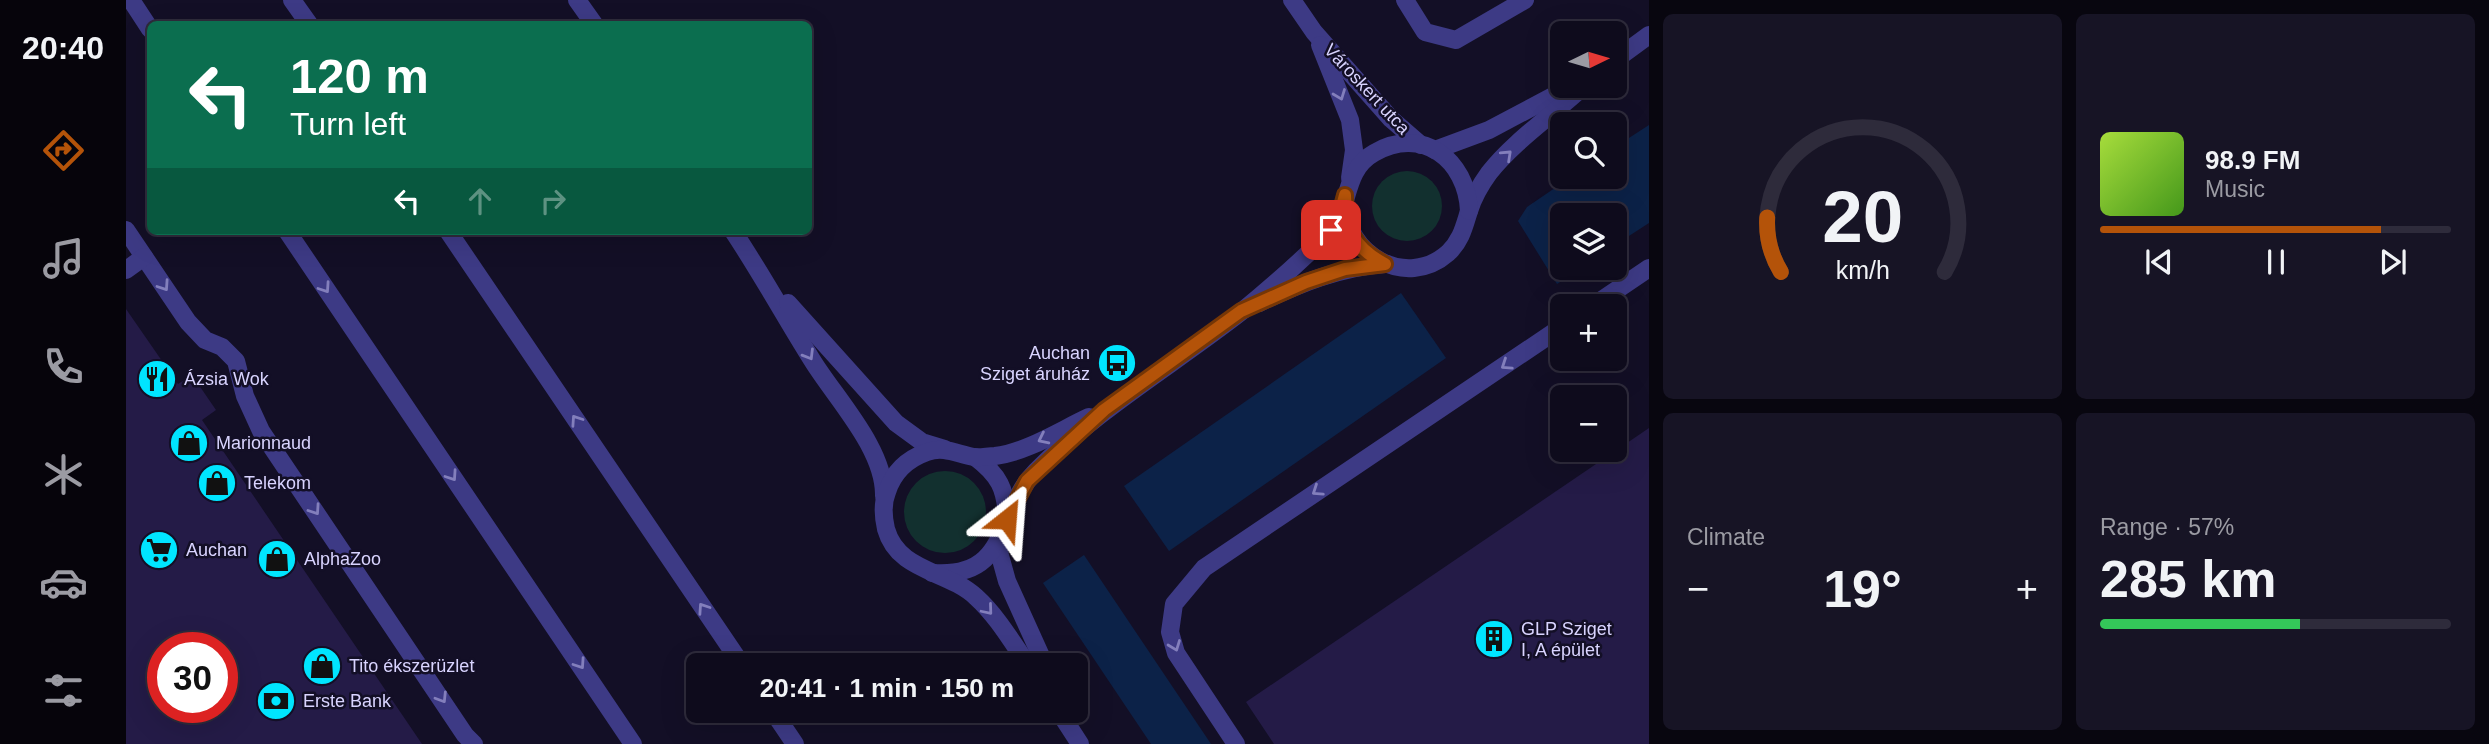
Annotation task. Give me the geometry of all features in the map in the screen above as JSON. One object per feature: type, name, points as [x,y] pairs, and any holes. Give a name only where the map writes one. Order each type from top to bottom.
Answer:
[{"type":"street","points":[[131,0],[147,24]]},
{"type":"street","points":[[292,0],[307,21]]},
{"type":"street","points":[[578,0],[592,21]]},
{"type":"street","name":"Városkert utca","points":[[1292,0],[1314,32],[1391,119],[1428,147]]},
{"type":"street","points":[[1405,0],[1425,32],[1456,40],[1525,0]]},
{"type":"street","name":"Városkert utca","points":[[1314,32],[1350,120],[1354,150],[1347,189]]},
{"type":"street","points":[[1628,50],[1649,35]]},
{"type":"street","points":[[932,573],[947,574],[969,568],[988,556],[998,545],[1007,519],[1027,481],[1104,410],[1241,311],[1331,230],[1339,217],[1347,189],[1358,167],[1378,150],[1404,143],[1428,147],[1489,130],[1550,98]]},
{"type":"street","points":[[1347,189],[1345,212],[1349,229],[1358,244],[1370,256],[1401,268],[1433,262],[1447,254],[1458,242],[1469,211],[1488,174],[1571,98]]},
{"type":"street","points":[[1428,147],[1457,169],[1465,182],[1469,211]]},
{"type":"street","points":[[126,230],[196,331],[205,340],[222,347],[236,361],[245,396],[261,431],[465,735],[474,744]]},
{"type":"street","points":[[290,235],[633,744]]},
{"type":"street","points":[[451,235],[734,653]]},
{"type":"street","points":[[736,235],[811,360],[870,446],[884,482],[883,518],[888,537],[899,554],[914,566],[967,589],[1002,626],[1020,653]]},
{"type":"street","points":[[126,270],[144,257]]},
{"type":"street","points":[[1241,311],[1306,282],[1345,269],[1385,264]]},
{"type":"street","points":[[1611,294],[1649,268]]},
{"type":"street","points":[[762,275],[896,423],[922,442],[975,457],[998,456],[1024,448],[1104,410]]},
{"type":"street","points":[[1236,744],[1176,653],[1170,632],[1174,604],[1204,568],[1550,335]]},
{"type":"street","points":[[884,499],[890,482],[900,468],[929,451],[946,449]]},
{"type":"street","points":[[975,457],[990,468],[1000,483],[1006,501],[1007,519]]},
{"type":"street","points":[[998,545],[1007,581],[1040,653]]},
{"type":"street","points":[[781,723],[795,744]]},
{"type":"street","points":[[1067,723],[1082,744]]},
{"type":"street","points":[[1073,723],[1082,744]]},
{"type":"green space","points":[[1414,171],[1427,177],[1436,186],[1440,192],[1440,220],[1432,231],[1421,239],[1400,241],[1382,231],[1374,220],[1372,199],[1382,181],[1393,173]]},
{"type":"green space","points":[[945,471],[961,474],[974,483],[983,496],[986,512],[983,528],[974,541],[961,550],[945,553],[929,550],[916,541],[907,528],[904,512],[907,496],[916,483],[929,474]]},
{"type":"water","points":[[1649,125],[1649,223],[1627,237],[1627,203],[1550,203],[1550,273],[1518,221],[1527,207],[1553,189],[1627,189],[1627,139]]},
{"type":"water","points":[[1401,293],[1446,358],[1169,551],[1124,486]]},
{"type":"water","points":[[1084,555],[1211,744],[1151,744],[1043,583]]},
{"type":"building","points":[[126,309],[178,384],[192,375],[216,410],[202,420],[422,744],[126,744]]},
{"type":"building","name":"GLP Sziget I, A épület","points":[[1649,428],[1649,744],[1274,744],[1246,702],[1599,462],[1627,462],[1627,443]]},
{"type":"place","name":"Auchan Sziget áruház","points":[[1117,363]]},
{"type":"place","name":"Ázsia Wok","points":[[157,379]]},
{"type":"place","name":"Marionnaud","points":[[189,443]]},
{"type":"place","name":"Telekom","points":[[217,483]]},
{"type":"place","name":"Auchan","points":[[159,550]]},
{"type":"place","name":"AlphaZoo","points":[[277,559]]},
{"type":"place","name":"GLP Sziget I, A épület","points":[[1494,639]]},
{"type":"place","name":"Tito ékszerüzlet","points":[[322,666]]},
{"type":"place","name":"Erste Bank","points":[[276,701]]},
{"type":"route","points":[[1007,519],[1027,481],[1104,410],[1241,311],[1306,282],[1345,269],[1385,264],[1370,256],[1358,244],[1349,229],[1345,195],[1339,217],[1331,230]]}]
